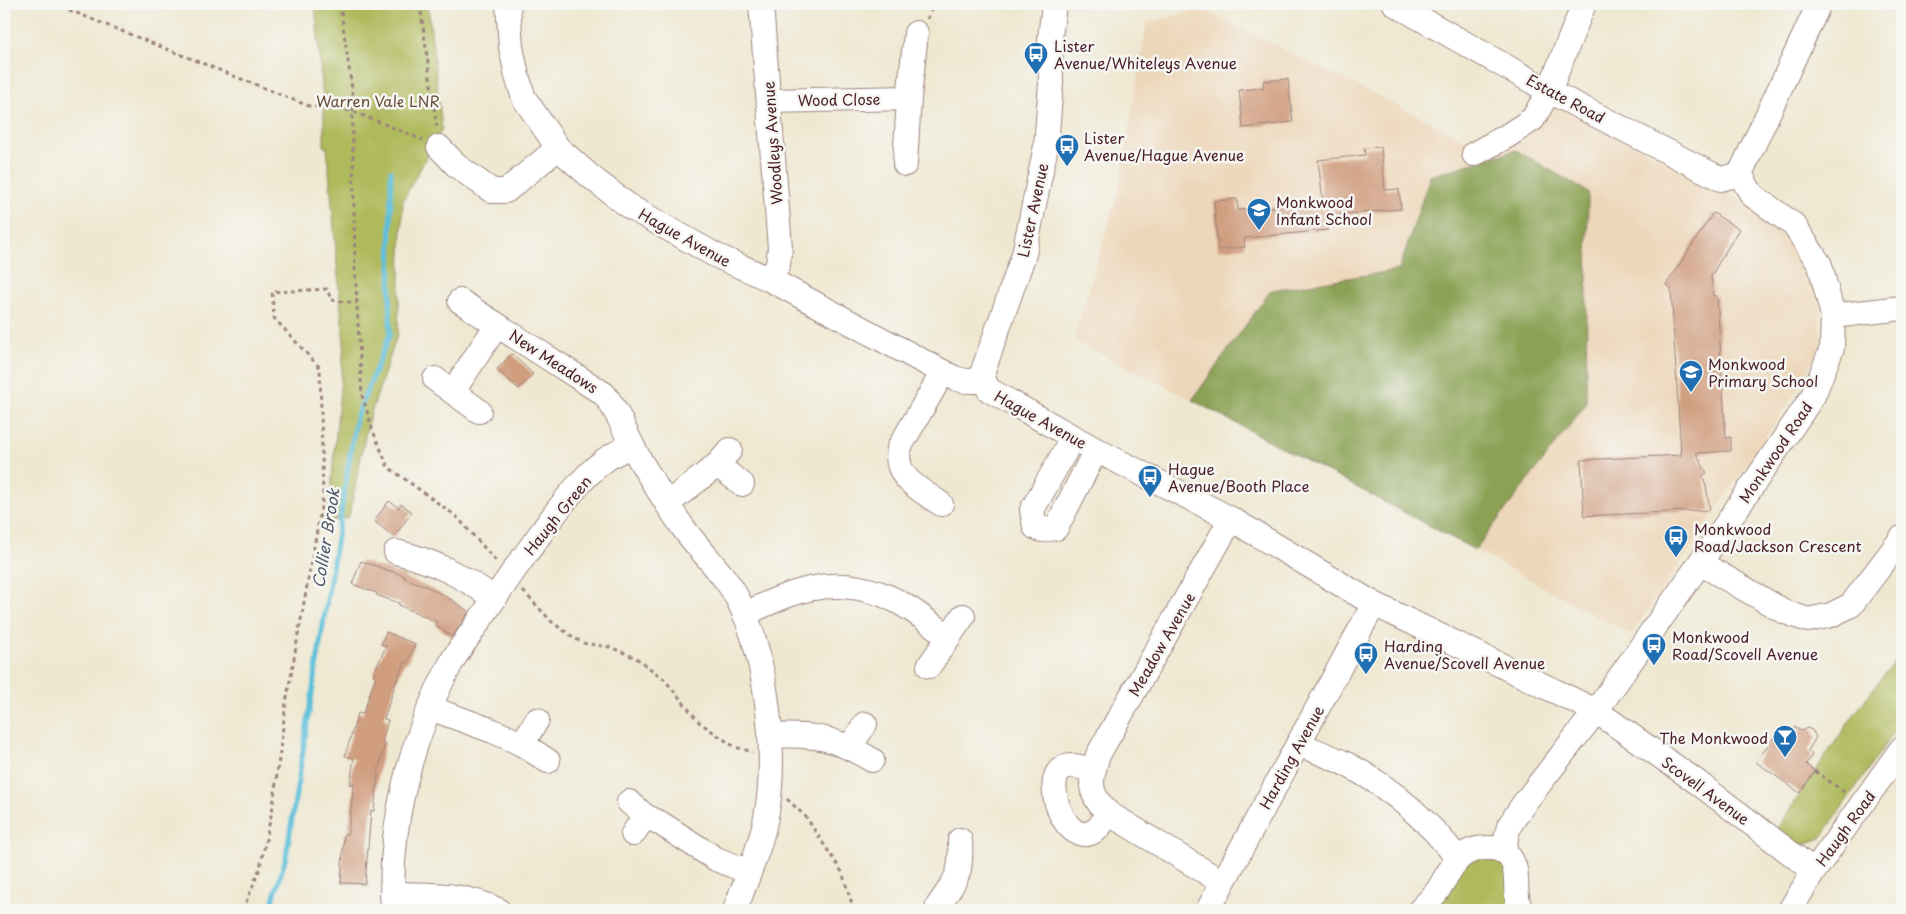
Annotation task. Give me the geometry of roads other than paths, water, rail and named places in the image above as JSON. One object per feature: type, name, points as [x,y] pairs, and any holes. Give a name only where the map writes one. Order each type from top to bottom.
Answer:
[{"type":"street","name":"Hague Avenue","points":[[508,4],[511,46],[524,98],[558,148],[591,177],[630,207],[715,255],[771,280],[954,378],[966,381],[984,381],[989,390],[1000,397],[1096,450],[1231,519],[1374,604],[1596,711]]},
{"type":"street","name":"Woodleys Avenue","points":[[761,4],[780,248],[778,264],[771,280]]},
{"type":"street","name":"Lister Avenue","points":[[984,381],[983,371],[1024,254],[1046,146],[1051,83],[1050,38],[1054,4]]},
{"type":"street","name":"Estate Road","points":[[1395,4],[1549,90],[1722,179],[1740,174]]},
{"type":"street","points":[[1474,154],[1507,136],[1533,118],[1549,90],[1584,4]]},
{"type":"street","points":[[1740,174],[1819,4]]},
{"type":"street","points":[[905,164],[909,98],[916,33]]},
{"type":"street","name":"Wood Close","points":[[769,101],[909,98]]},
{"type":"street","points":[[440,147],[457,166],[492,191],[506,190],[558,148]]},
{"type":"street","name":"Monkwood Road","points":[[1503,851],[1509,826],[1525,802],[1596,711],[1700,563],[1813,396],[1832,348],[1834,316],[1820,266],[1794,225],[1752,195],[1740,174]]},
{"type":"street","name":"New Meadows","points":[[460,301],[604,394],[615,408],[632,445],[667,504],[730,587],[745,614],[755,645],[763,685],[770,736],[771,770],[766,818],[735,910]]},
{"type":"street","points":[[1834,316],[1902,308]]},
{"type":"street","name":"New Meadows","points":[[479,411],[444,385],[496,325]]},
{"type":"street","points":[[941,504],[906,478],[900,470],[897,458],[899,448],[943,372]]},
{"type":"street","points":[[1073,437],[1032,510],[1035,527],[1042,530],[1056,528],[1096,450]]},
{"type":"street","name":"Haugh Green","points":[[498,910],[482,902],[457,896],[392,902],[392,855],[399,805],[411,760],[430,708],[450,664],[494,598],[554,516],[588,474],[606,459],[632,445]]},
{"type":"street","points":[[667,504],[724,457],[742,484]]},
{"type":"street","name":"Meadow Avenue","points":[[1222,882],[1108,813],[1098,804],[1091,782],[1098,755],[1231,519]]},
{"type":"street","points":[[1700,563],[1785,612],[1808,620],[1832,615],[1851,605],[1902,538]]},
{"type":"street","points":[[396,552],[421,548],[494,598]]},
{"type":"street","points":[[745,614],[797,591],[820,587],[841,586],[860,588],[882,594],[905,606],[949,637]]},
{"type":"street","name":"Harding Avenue","points":[[1208,910],[1374,604]]},
{"type":"street","points":[[929,666],[964,616]]},
{"type":"street","points":[[430,708],[493,731],[522,744],[548,762]]},
{"type":"street","name":"Scovell Avenue","points":[[1596,711],[1697,782],[1814,871]]},
{"type":"street","points":[[522,744],[537,720]]},
{"type":"street","points":[[850,747],[864,724]]},
{"type":"street","points":[[770,736],[810,735],[829,739],[850,747],[872,760]]},
{"type":"street","points":[[1299,744],[1348,765],[1384,787],[1442,838],[1458,859]]},
{"type":"street","name":"Haugh Road","points":[[1790,910],[1814,871],[1902,748]]},
{"type":"street","points":[[1093,770],[1068,766],[1060,770],[1055,777],[1054,788],[1059,809],[1066,823],[1073,831],[1082,834],[1092,832],[1099,827],[1108,813]]},
{"type":"street","points":[[636,817],[660,822],[716,859],[749,872]]},
{"type":"street","points":[[939,908],[958,876],[962,862],[960,840]]},
{"type":"street","points":[[1420,910],[1438,890],[1449,868],[1458,859],[1468,851],[1479,848],[1492,848],[1503,851],[1512,860],[1516,873],[1520,910]]},
{"type":"waterway","name":"Collier Brook","points":[[270,910],[286,857],[356,418],[390,334],[391,171]]},
{"type":"place","name":"Lister Avenue/Whiteleys Avenue","points":[[1036,75]]},
{"type":"place","name":"Lister Avenue/Hague Avenue","points":[[1067,167]]},
{"type":"place","name":"Monkwood Infant School","points":[[1259,231]]},
{"type":"place","name":"Monkwood Primary School","points":[[1691,393]]},
{"type":"place","name":"Hague Avenue/Booth Place","points":[[1150,498]]},
{"type":"place","name":"Monkwood Road/Jackson Crescent","points":[[1676,558]]},
{"type":"place","name":"Monkwood Road/Scovell Avenue","points":[[1654,666]]},
{"type":"place","name":"Harding Avenue/Scovell Avenue","points":[[1366,675]]},
{"type":"place","name":"The Monkwood","points":[[1785,758]]},
{"type":"park label","name":"Warren Vale LNR","points":[[378,100]]}]
